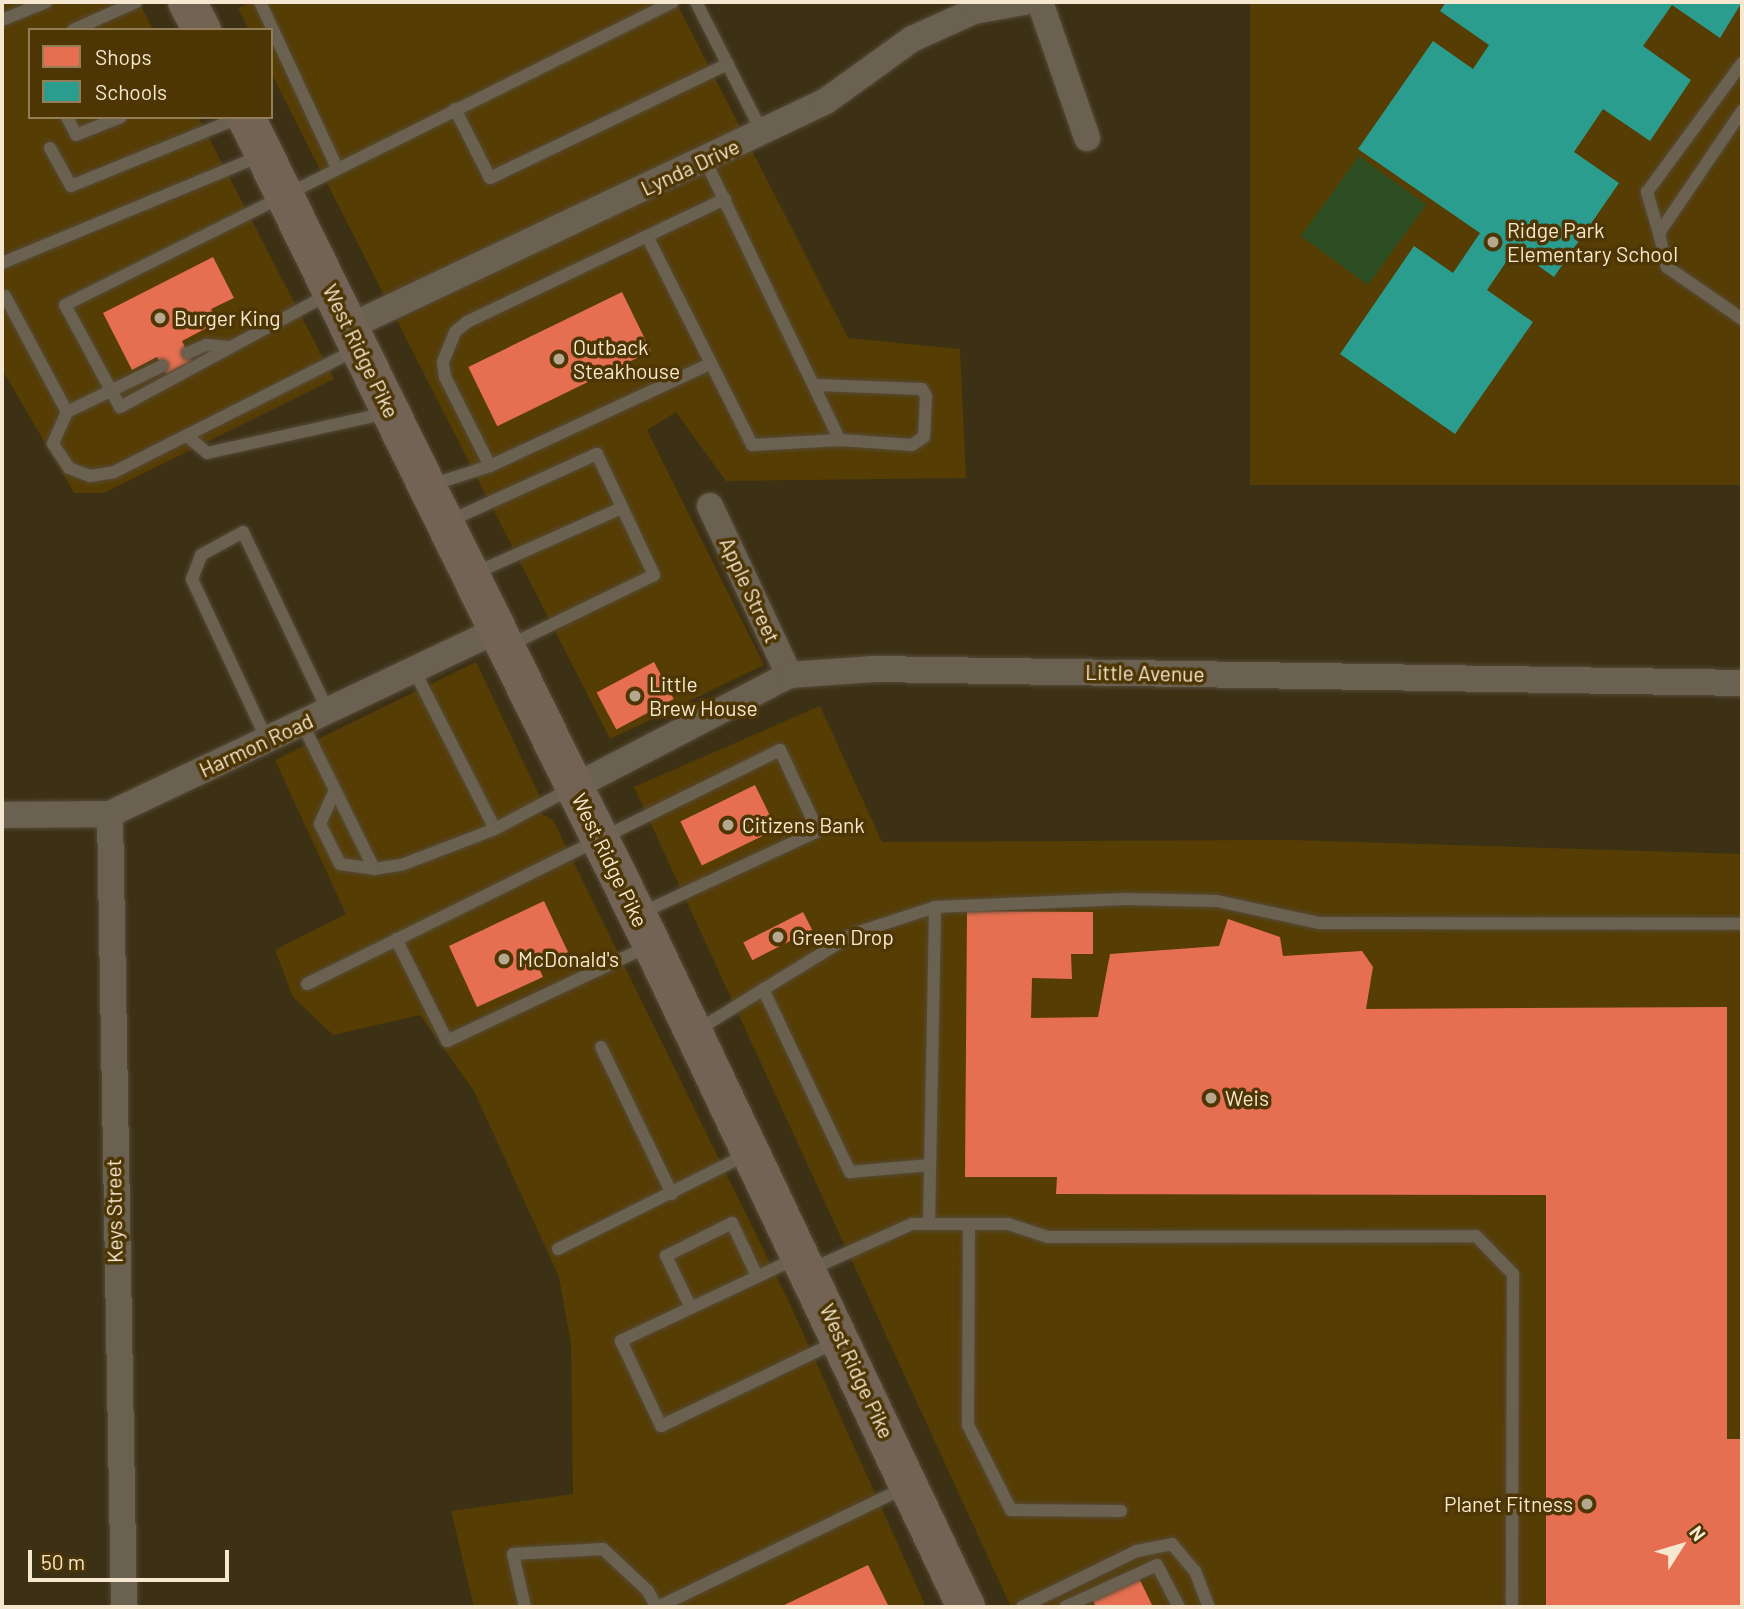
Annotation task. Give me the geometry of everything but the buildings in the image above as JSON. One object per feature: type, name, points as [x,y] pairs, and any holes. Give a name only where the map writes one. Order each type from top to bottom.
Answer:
[{"type":"main road","points":[[187,2],[201,28]]},
{"type":"main road","name":"West Ridge Pike","points":[[245,119],[600,836],[842,1339],[910,1485],[959,1602]]},
{"type":"street","name":"Lynda Drive","points":[[354,337],[705,159],[826,101],[912,39],[974,11],[1024,2]]},
{"type":"street","points":[[1040,2],[1087,138]]},
{"type":"street","name":"Apple Street","points":[[710,506],[789,675]]},
{"type":"street","name":"Harmon Road","points":[[2,815],[110,814],[414,670],[503,638]]},
{"type":"street","name":"Little Avenue","points":[[574,787],[789,675],[874,669],[1742,683]]},
{"type":"street","name":"Keys Street","points":[[110,814],[124,1607]]},
{"type":"lane","points":[[2,20],[46,2]]},
{"type":"lane","points":[[78,28],[136,2]]},
{"type":"lane","points":[[260,2],[272,28]]},
{"type":"lane","points":[[332,292],[120,407],[65,304],[673,2]]},
{"type":"lane","points":[[696,2],[762,132]]},
{"type":"lane","points":[[273,30],[337,168]]},
{"type":"lane","points":[[1742,63],[1647,192],[1667,267],[1742,319]]},
{"type":"lane","points":[[455,109],[490,178],[728,64]]},
{"type":"lane","points":[[1659,233],[1742,111]]},
{"type":"lane","points":[[68,119],[76,135],[116,119]]},
{"type":"lane","points":[[50,148],[71,186],[239,119]]},
{"type":"lane","points":[[2,263],[264,155]]},
{"type":"lane","points":[[705,159],[816,385],[840,440]]},
{"type":"lane","points":[[490,466],[445,377],[445,354],[455,332],[467,322],[725,199]]},
{"type":"lane","points":[[648,236],[752,445],[840,440],[921,443],[926,396],[922,388],[816,385]]},
{"type":"lane","points":[[5,296],[67,412]]},
{"type":"lane","points":[[162,366],[67,412],[53,444],[69,468],[90,477],[114,472],[187,436],[354,337]]},
{"type":"lane","points":[[188,354],[206,345],[231,347]]},
{"type":"lane","points":[[428,486],[490,466],[710,364]]},
{"type":"lane","points":[[187,436],[207,453],[392,412]]},
{"type":"lane","points":[[446,522],[597,454],[654,575],[503,638]]},
{"type":"lane","points":[[471,575],[622,508]]},
{"type":"lane","points":[[266,738],[192,579],[201,555],[243,533],[328,711]]},
{"type":"lane","points":[[414,670],[495,829]]},
{"type":"lane","points":[[302,723],[374,869]]},
{"type":"lane","points":[[307,984],[396,939],[600,836],[779,750],[818,831],[447,1041],[396,939]]},
{"type":"lane","points":[[335,790],[320,824],[340,864],[374,869],[404,864],[495,829],[574,787]]},
{"type":"lane","points":[[693,1033],[853,933],[935,907],[1125,899],[1204,900],[1320,923],[1742,923]]},
{"type":"lane","points":[[929,1224],[935,907]]},
{"type":"lane","points":[[763,989],[850,1171],[930,1165]]},
{"type":"lane","points":[[601,1047],[671,1194]]},
{"type":"lane","points":[[558,1249],[751,1152]]},
{"type":"lane","points":[[691,1308],[666,1256],[732,1223],[757,1276]]},
{"type":"lane","points":[[842,1339],[662,1426],[621,1341],[757,1276],[805,1263],[912,1224],[1008,1224],[1048,1237],[1476,1236],[1513,1274],[1512,1607]]},
{"type":"lane","points":[[970,1224],[968,1424],[1010,1510],[1121,1511]]},
{"type":"lane","points":[[525,1607],[513,1554],[603,1549],[648,1591],[657,1607],[910,1485]]},
{"type":"lane","points":[[1022,1607],[1041,1603],[1137,1551],[1172,1544],[1195,1571],[1209,1607]]},
{"type":"lane","points":[[1065,1607],[1157,1565],[1179,1607]]},
{"type":"shaded area","points":[[2,2],[139,2],[152,28],[28,28],[28,119],[199,119],[334,379],[104,493],[74,493],[2,369]]},
{"type":"shaded area","points":[[252,2],[676,2],[848,338],[960,349],[966,478],[726,481],[676,412],[647,430],[764,665],[610,739],[273,77],[273,28],[248,28],[238,8]]},
{"type":"shaded area","name":"Ridge Park Elementary School","points":[[1250,2],[1742,2],[1742,485],[1250,485]]},
{"type":"shaded area","points":[[476,662],[540,797],[542,814],[553,820],[789,1302],[926,1607],[474,1607],[451,1511],[573,1494],[571,1344],[559,1277],[474,1091],[420,1015],[333,1035],[293,997],[275,950],[346,914],[275,760]]},
{"type":"shaded area","points":[[820,706],[882,842],[1292,840],[1742,854],[1742,1607],[1011,1607],[634,787]]},
{"type":"green space","points":[[1359,156],[1426,205],[1368,285],[1301,236]]},
{"type":"place","name":"Ridge Park Elementary School","points":[[1493,242]]},
{"type":"place","name":"Burger King","points":[[160,318]]},
{"type":"place","name":"Outback Steakhouse","points":[[559,359]]},
{"type":"place","name":"Little Brew House","points":[[635,696]]},
{"type":"place","name":"Citizens Bank","points":[[728,825]]},
{"type":"place","name":"Green Drop","points":[[778,937]]},
{"type":"place","name":"McDonald's","points":[[504,959]]},
{"type":"place","name":"Weis","points":[[1211,1098]]},
{"type":"place","name":"Planet Fitness","points":[[1587,1504]]}]
